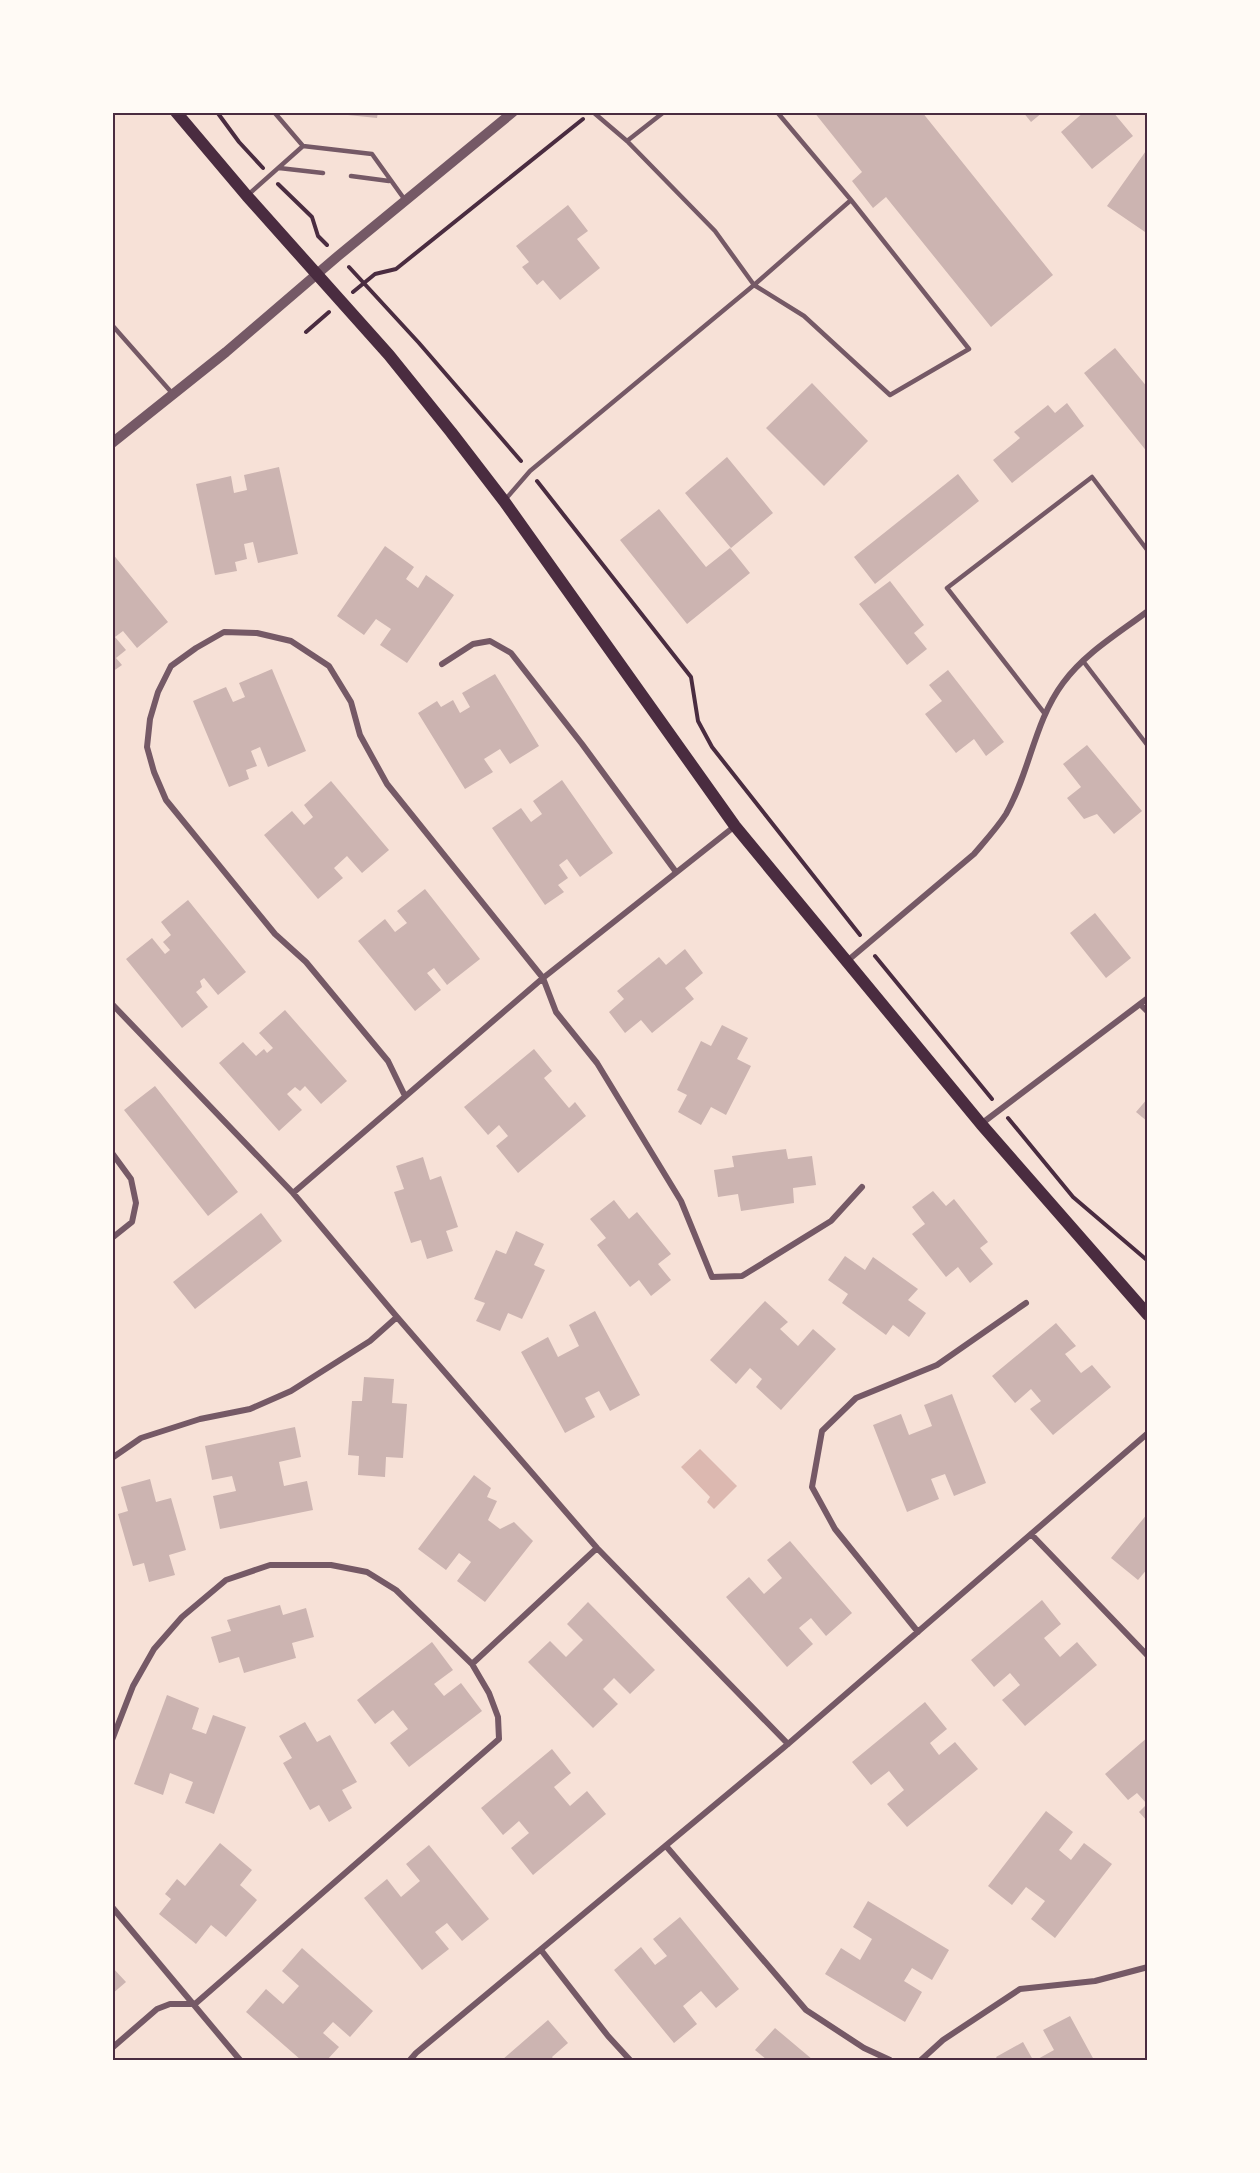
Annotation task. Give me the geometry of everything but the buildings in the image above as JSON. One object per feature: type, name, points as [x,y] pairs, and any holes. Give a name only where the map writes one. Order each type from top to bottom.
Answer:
[{"type":"main road","points":[[176,112],[389,356],[504,501],[735,826],[981,1124],[1148,1315]]},
{"type":"street","points":[[112,443],[226,352],[513,112]]},
{"type":"street","points":[[846,963],[974,854],[1006,814],[1045,714],[1063,684],[1083,661],[1148,611]]},
{"type":"street","points":[[405,1096],[388,1061],[306,962],[275,934],[166,800],[154,772],[147,747],[150,719],[158,692],[171,666],[224,632],[257,633],[291,641],[329,666],[351,702],[360,735],[387,784],[543,978],[556,1012],[597,1063],[681,1201],[712,1277],[742,1276],[831,1221],[862,1187]]},
{"type":"street","points":[[442,664],[473,644],[482,642],[490,641],[511,653],[582,744],[676,872]]},
{"type":"street","points":[[293,1193],[543,978],[735,826]]},
{"type":"street","points":[[981,1124],[1148,998]]},
{"type":"street","points":[[112,1004],[293,1193],[396,1317],[597,1548],[788,1744]]},
{"type":"street","points":[[1140,1004],[1148,1012]]},
{"type":"street","points":[[112,1153],[130,1179],[136,1203],[132,1222],[112,1238]]},
{"type":"street","points":[[918,1632],[835,1529],[812,1487],[822,1431],[856,1398],[937,1365],[1026,1303]]},
{"type":"street","points":[[112,1458],[141,1438],[200,1419],[250,1409],[291,1391],[370,1341],[396,1317]]},
{"type":"street","points":[[410,2061],[416,2053],[788,1744],[1148,1433]]},
{"type":"street","points":[[1031,1534],[1148,1656]]},
{"type":"street","points":[[472,1664],[597,1548]]},
{"type":"street","points":[[112,1740],[133,1686],[154,1649],[182,1617],[226,1580],[270,1565],[331,1565],[367,1572],[396,1590],[472,1664],[489,1693],[498,1717],[499,1739],[195,2004],[170,2004],[158,2009],[112,2048]]},
{"type":"street","points":[[666,1846],[806,2010],[864,2048],[890,2061]]},
{"type":"street","points":[[112,1907],[195,2004],[240,2061]]},
{"type":"street","points":[[541,1950],[630,2061]]},
{"type":"street","points":[[921,2061],[942,2040],[1020,1989],[1095,1981],[1148,1967]]},
{"type":"lane","points":[[274,112],[303,146],[372,154],[389,181],[405,200]]},
{"type":"lane","points":[[592,112],[627,141],[714,231],[754,285],[804,316],[890,395],[969,349],[851,200],[777,112]]},
{"type":"lane","points":[[627,141],[664,112]]},
{"type":"lane","points":[[247,196],[303,146]]},
{"type":"lane","points":[[279,168],[323,173]]},
{"type":"lane","points":[[351,177],[389,181]]},
{"type":"lane","points":[[504,501],[530,471],[754,285],[851,200]]},
{"type":"lane","points":[[112,325],[173,393]]},
{"type":"lane","points":[[1045,714],[947,588],[1092,477],[1148,551]]},
{"type":"lane","points":[[1083,661],[1148,746]]},
{"type":"path","points":[[592,112],[396,269],[375,274],[364,282],[530,471],[691,677],[698,721],[712,747],[895,982],[1073,1197],[1148,1261]]},
{"type":"shaded area","points":[[700,1449],[737,1486],[714,1509],[707,1502],[710,1497],[681,1467]]}]
